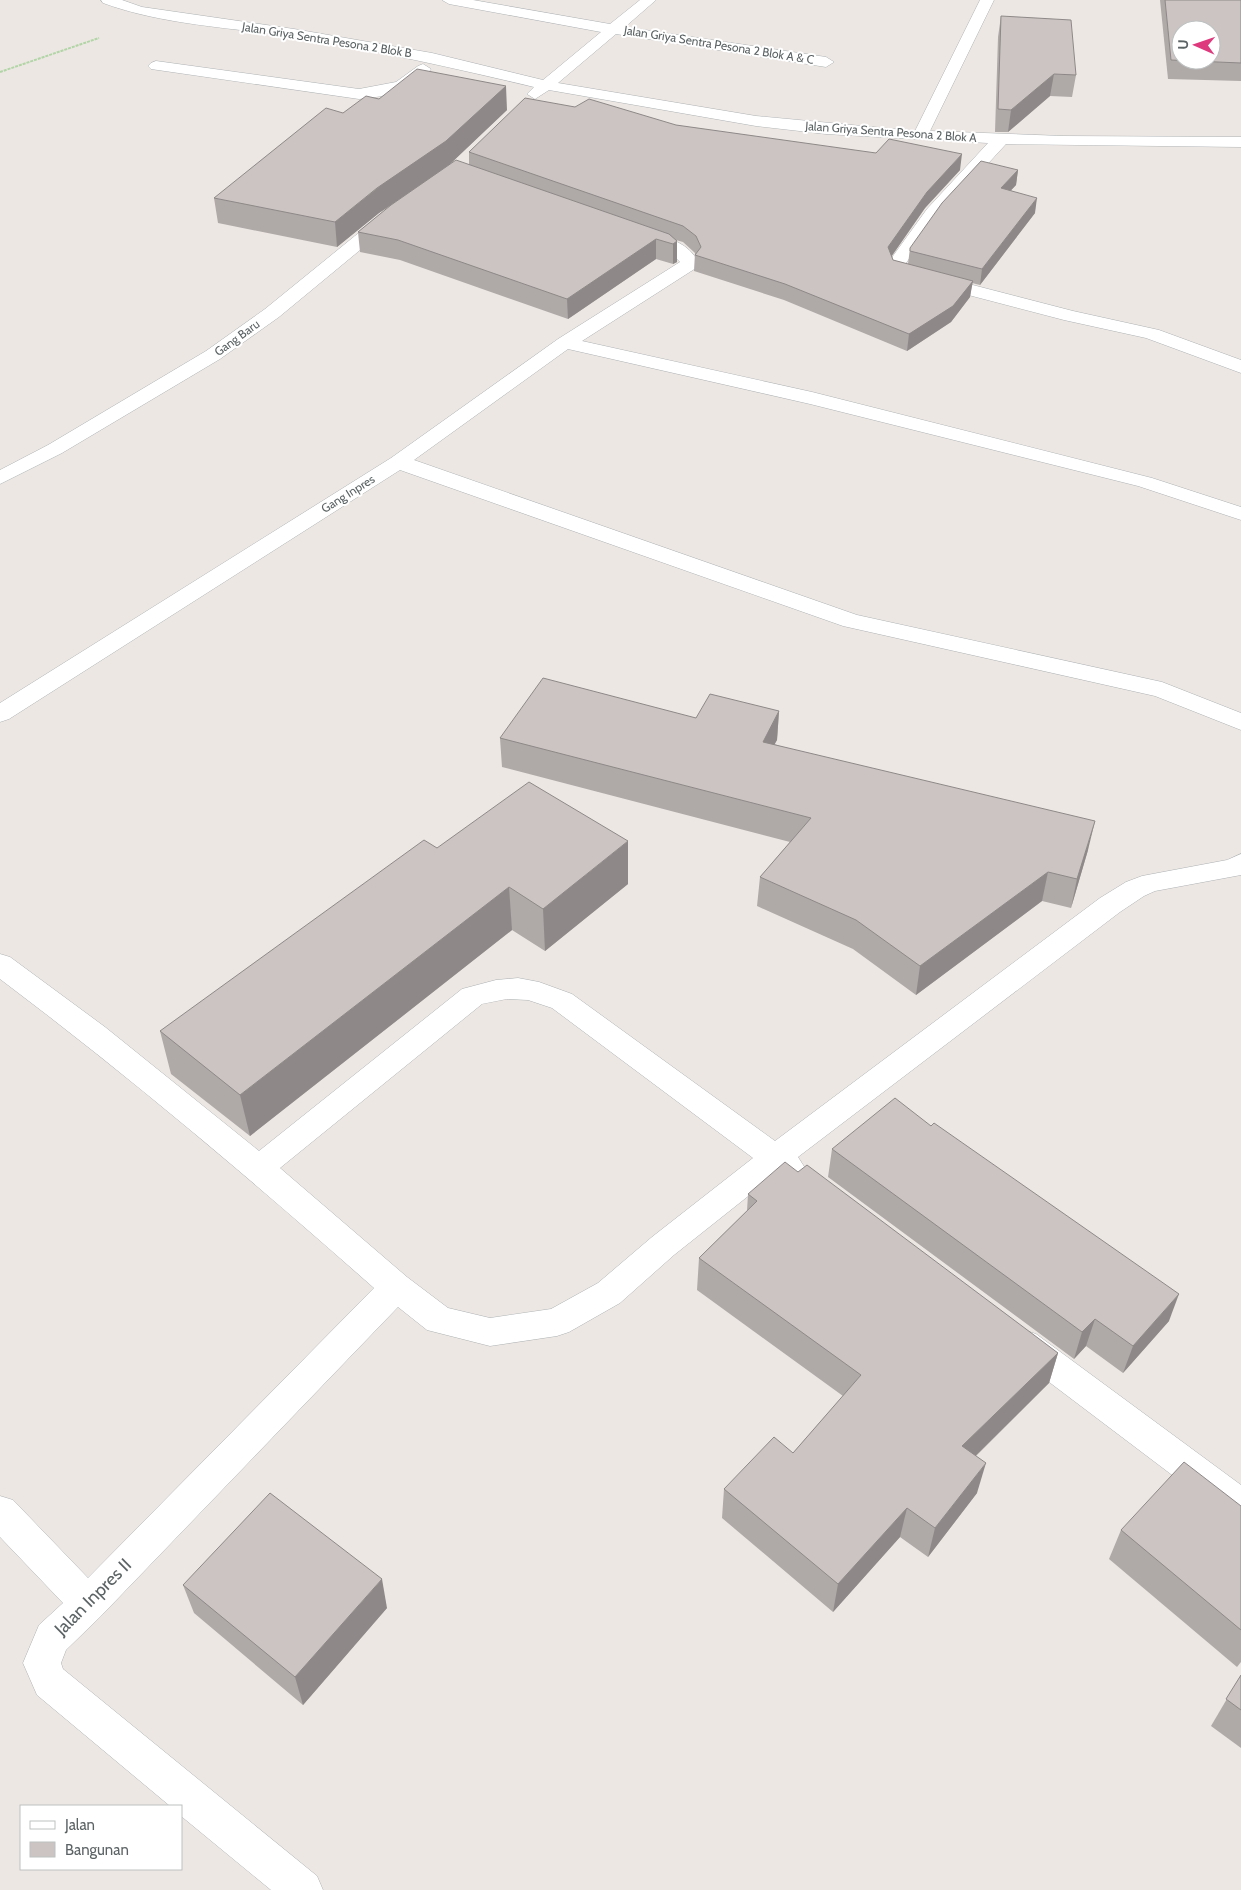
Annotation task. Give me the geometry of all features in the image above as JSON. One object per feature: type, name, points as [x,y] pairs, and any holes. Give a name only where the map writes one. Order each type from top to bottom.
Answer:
[{"type":"street","name":"Jalan Griya Sentra Pesona 2 Blok B","points":[[108,0],[139,11],[165,16],[294,33],[432,58],[544,85]]},
{"type":"street","points":[[449,0],[479,2],[611,29]]},
{"type":"street","points":[[524,104],[611,29],[649,0]]},
{"type":"street","points":[[920,136],[987,0]]},
{"type":"street","name":"Jalan Griya Sentra Pesona 2 Blok A & C","points":[[611,29],[826,62]]},
{"type":"street","points":[[156,66],[360,94],[386,91],[412,81],[432,58]]},
{"type":"street","name":"Jalan Griya Sentra Pesona 2 Blok A","points":[[544,85],[756,121],[826,129],[920,136],[1241,142]]},
{"type":"street","points":[[1002,138],[933,213],[897,263],[898,271],[1071,316],[1152,334],[1241,366]]},
{"type":"street","name":"Gang Baru","points":[[0,478],[55,449],[213,356],[272,313],[402,208]]},
{"type":"street","name":"Gang Inpres","points":[[0,714],[398,462],[565,343],[690,264],[685,254],[676,248],[629,232]]},
{"type":"street","points":[[565,343],[793,394],[1145,482],[1241,514]]},
{"type":"street","points":[[398,462],[851,621],[1162,690],[1241,722]]},
{"type":"street","points":[[0,964],[95,1035],[259,1168],[396,1287],[439,1320],[490,1332],[557,1322],[609,1294],[663,1246],[776,1157],[1110,905],[1135,889],[1171,878],[1239,867]]},
{"type":"street","points":[[259,1168],[472,996],[495,989],[540,991],[562,1001],[816,1187]]},
{"type":"street","name":"Jalan Inpres II","points":[[303,1890],[50,1682],[42,1663],[52,1638],[88,1604],[396,1287]]},
{"type":"street","points":[[1005,1329],[1241,1506]]},
{"type":"street","points":[[0,1512],[88,1604]]},
{"type":"path","points":[[0,72],[165,16]]},
{"type":"building","points":[[1165,0],[1241,0],[1241,63],[1221,62],[1221,20],[1171,20],[1171,60]]},
{"type":"building","points":[[1001,16],[1071,20],[1076,75],[1054,74],[1011,110],[998,109]]},
{"type":"building","points":[[417,69],[506,86],[446,141],[377,188],[335,222],[214,198],[326,108],[343,113],[366,96],[379,99]]},
{"type":"building","points":[[525,98],[575,107],[589,99],[676,125],[876,153],[889,139],[962,154],[927,192],[888,247],[893,260],[973,281],[953,306],[909,334],[785,284],[695,255],[701,247],[696,236],[683,226],[469,152]]},
{"type":"building","points":[[456,160],[669,234],[677,241],[673,244],[656,239],[567,299],[398,240],[358,232],[391,205]]},
{"type":"building","points":[[981,161],[1018,170],[1001,188],[1037,198],[982,269],[910,251],[910,248],[942,203]]},
{"type":"building","points":[[543,678],[696,718],[710,694],[779,711],[763,742],[1095,821],[1077,879],[1048,872],[920,966],[856,920],[760,877],[811,818],[500,738]]},
{"type":"building","points":[[529,782],[628,841],[543,909],[509,887],[240,1095],[160,1031],[424,840],[437,848]]},
{"type":"building","points":[[895,1098],[931,1126],[934,1123],[1179,1294],[1133,1346],[1095,1319],[1082,1332],[832,1149]]},
{"type":"building","points":[[785,1162],[798,1172],[807,1165],[1058,1353],[962,1446],[986,1463],[935,1528],[907,1508],[838,1584],[724,1489],[774,1437],[793,1453],[861,1375],[699,1258],[757,1201],[748,1194]]},
{"type":"building","points":[[1184,1462],[1241,1506],[1241,1630],[1121,1530]]},
{"type":"building","points":[[270,1493],[382,1579],[295,1677],[183,1585]]},
{"type":"building","points":[[1241,1675],[1241,1710],[1226,1699]]}]
